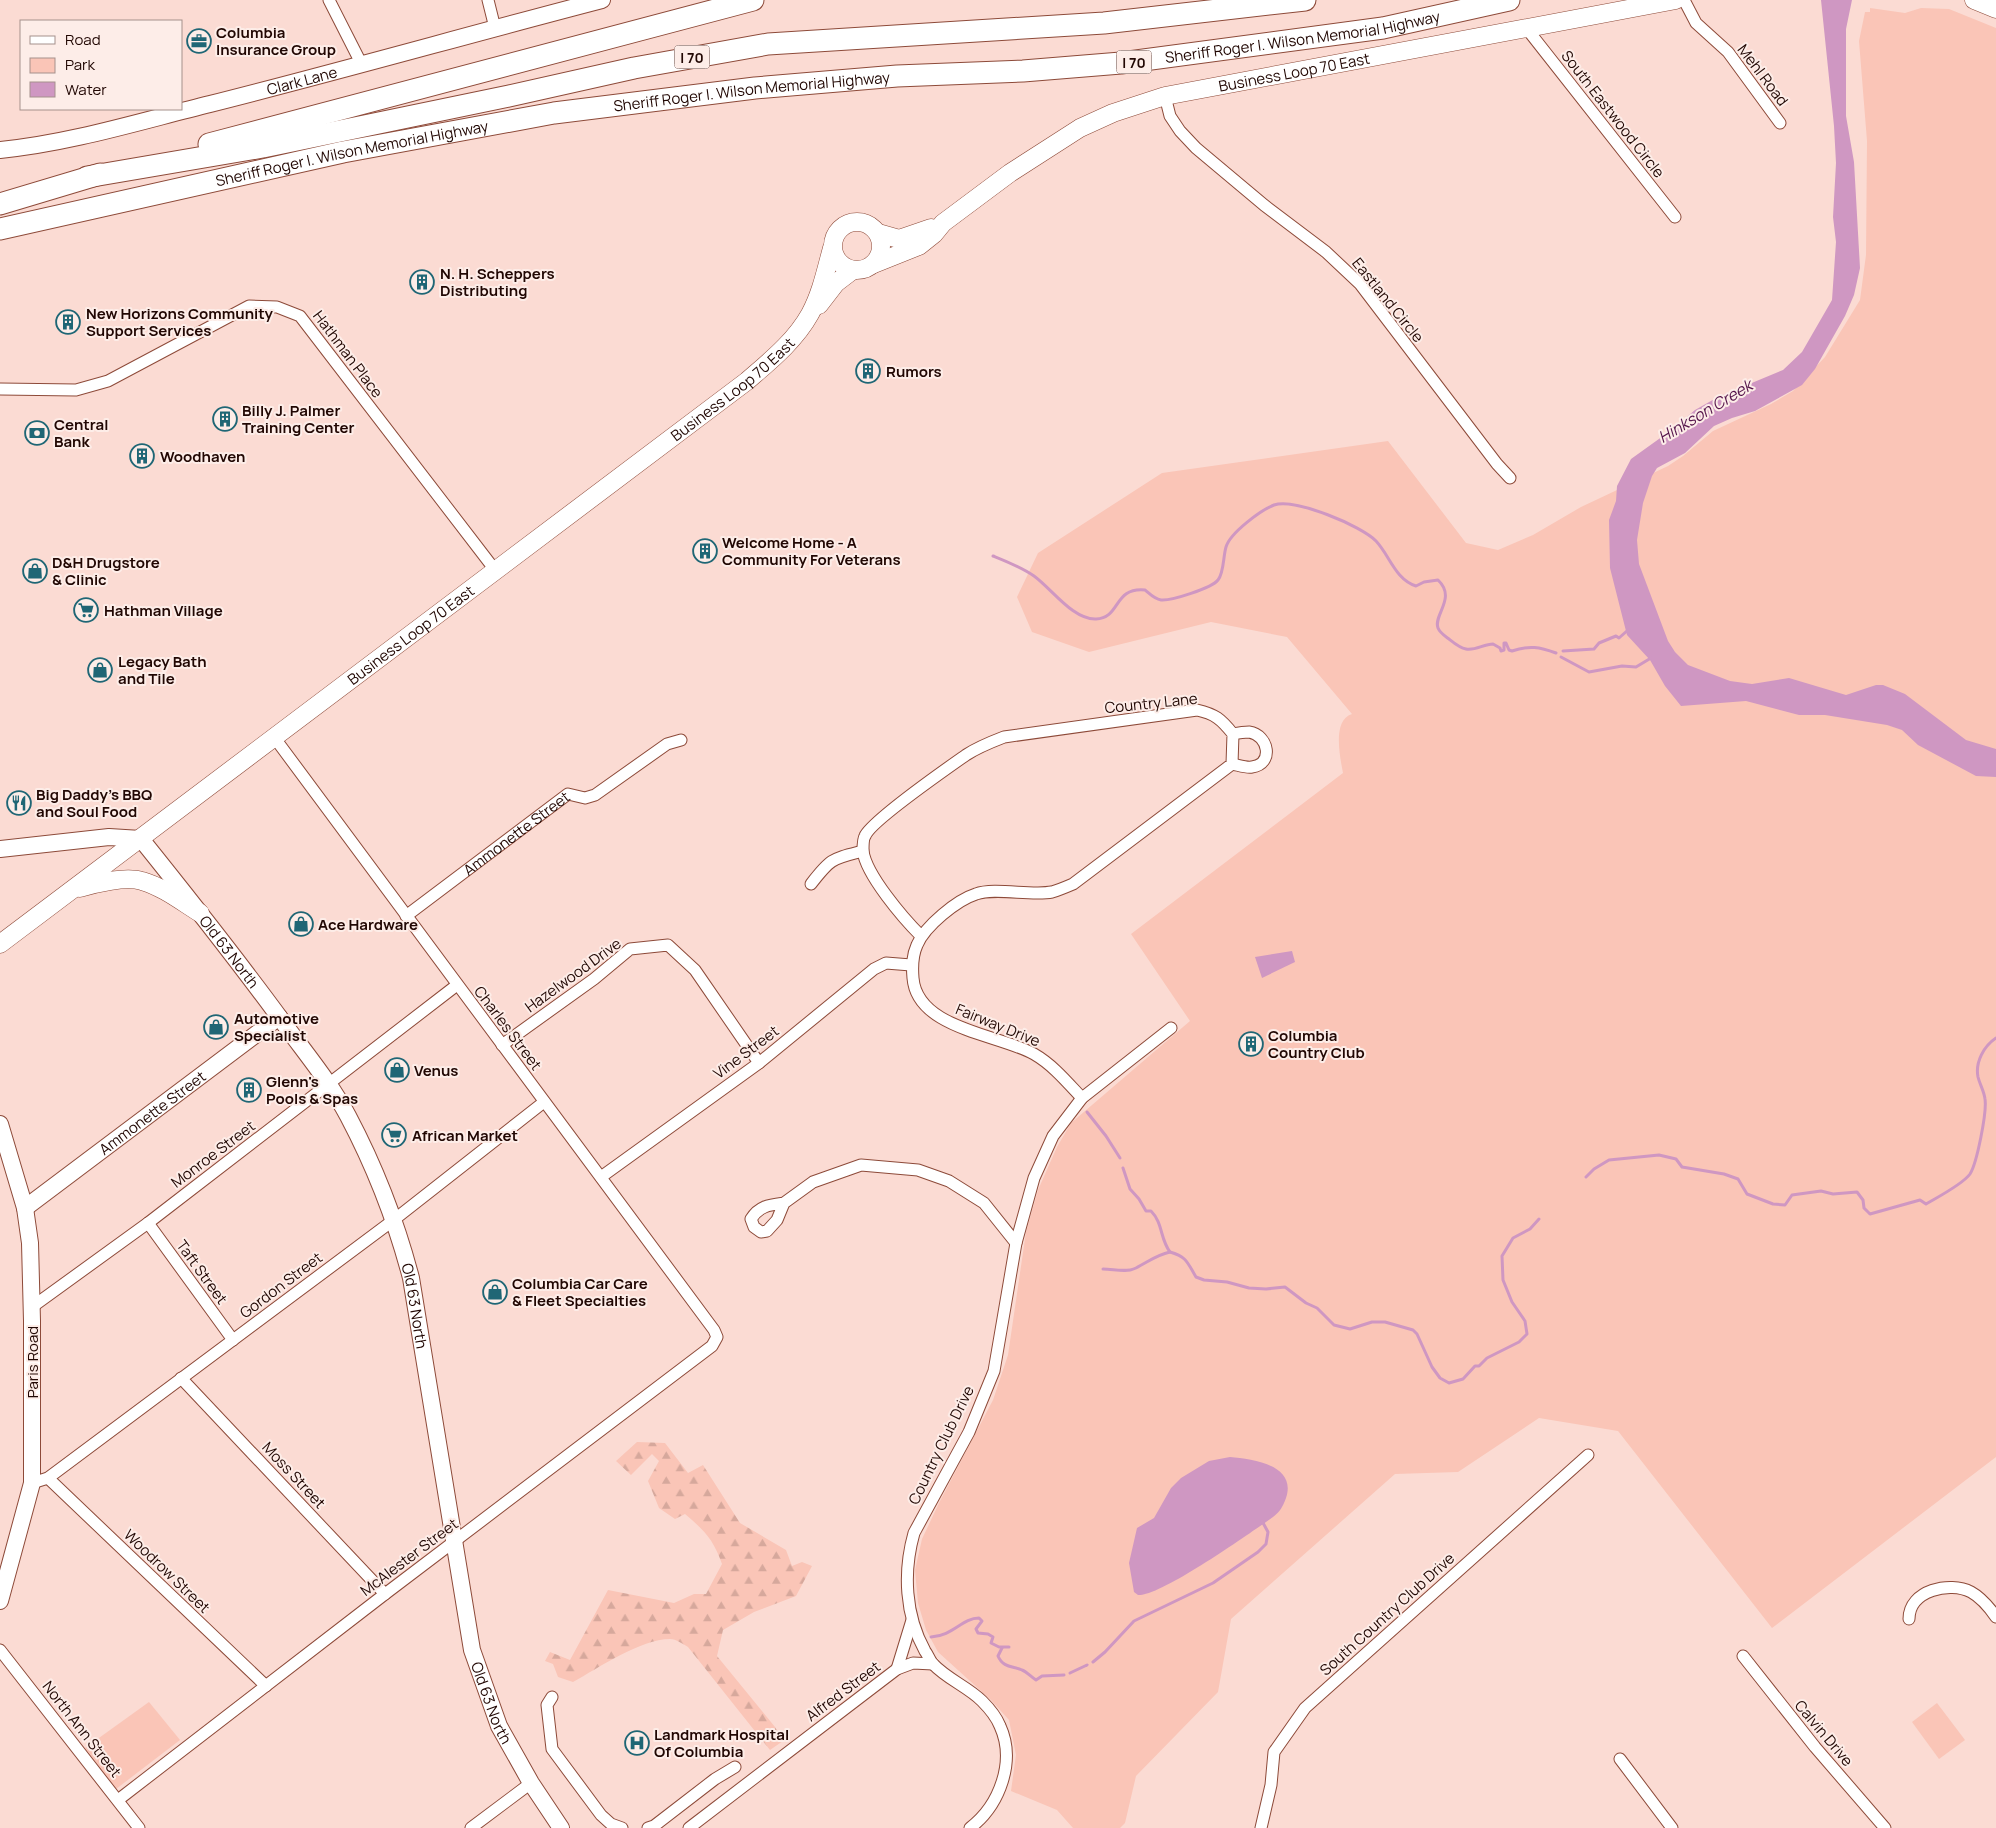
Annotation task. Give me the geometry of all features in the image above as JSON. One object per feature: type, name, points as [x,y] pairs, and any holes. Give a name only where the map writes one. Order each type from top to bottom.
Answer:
[{"type":"highway","points":[[0,204],[87,178],[753,0]]},
{"type":"highway","name":"Sheriff Roger I. Wilson Memorial Highway","points":[[87,178],[263,147],[510,96],[634,68],[768,44],[1104,23],[1305,0]]},
{"type":"highway","name":"Sheriff Roger I. Wilson Memorial Highway","points":[[0,229],[343,152],[554,113],[755,88],[897,76],[1006,72],[1121,64],[1383,28],[1509,0]]},
{"type":"main road","name":"Clark Lane","points":[[0,150],[20,148],[89,134],[362,65],[602,0]]},
{"type":"main road","name":"Business Loop 70 East","points":[[874,264],[919,246],[934,234],[943,223],[1010,173],[1080,128],[1113,113],[1165,96],[1676,0]]},
{"type":"main road","points":[[1974,0],[1996,9]]},
{"type":"main road","points":[[850,222],[861,222],[871,226],[878,234],[882,244],[880,255],[874,264],[864,269],[853,270],[843,266],[836,258],[832,248],[834,237],[840,228],[850,222]]},
{"type":"main road","name":"Business Loop 70 East","points":[[878,234],[899,239],[907,238],[943,223]]},
{"type":"main road","name":"Business Loop 70 East","points":[[0,944],[747,381],[794,338],[810,314],[819,293],[832,248]]},
{"type":"main road","name":"Business Loop 70 East","points":[[810,314],[824,300],[836,283],[853,270]]},
{"type":"main road","points":[[0,848],[109,837],[141,839]]},
{"type":"main road","name":"Old 63 North","points":[[141,839],[200,913],[329,1085],[365,1150],[394,1218],[412,1278],[472,1650],[499,1726],[531,1783],[561,1828]]},
{"type":"main road","points":[[68,892],[101,881],[140,881],[170,894],[200,913]]},
{"type":"main road","name":"Ammonette Street","points":[[25,1208],[279,1017]]},
{"type":"main road","name":"Paris Road","points":[[0,1124],[25,1208],[30,1243],[32,1306],[32,1483],[6,1560],[0,1601]]},
{"type":"street","points":[[329,0],[362,65]]},
{"type":"street","points":[[488,0],[495,28]]},
{"type":"street","name":"Mehl Road","points":[[1684,0],[1696,23],[1728,52],[1780,123]]},
{"type":"street","name":"South Eastwood Circle","points":[[1527,29],[1675,217]]},
{"type":"street","name":"Eastland Circle","points":[[1165,96],[1170,116],[1180,131],[1191,142],[1264,205],[1326,252],[1360,284],[1497,464],[1510,478]]},
{"type":"street","name":"Hathman Place","points":[[0,389],[76,390],[108,381],[249,306],[278,307],[300,316],[495,570]]},
{"type":"street","name":"Country Lane","points":[[863,851],[865,836],[877,821],[967,755],[987,743],[1004,736],[1197,710],[1212,713],[1233,734]]},
{"type":"street","points":[[812,884],[830,861],[863,851],[870,872],[906,921],[921,936],[960,901],[978,892],[1051,892],[1073,884],[1232,764],[1250,768],[1259,766],[1265,760],[1268,752],[1264,742],[1258,735],[1250,732],[1233,734],[1232,764]]},
{"type":"street","name":"Charles Street","points":[[274,737],[544,1102],[601,1176],[714,1330],[717,1337]]},
{"type":"street","name":"Ammonette Street","points":[[406,916],[568,794],[585,798],[595,795],[667,744],[682,740]]},
{"type":"street","name":"Fairway Drive","points":[[921,936],[914,952],[912,965],[914,988],[926,1007],[942,1019],[1034,1054],[1049,1064],[1082,1098]]},
{"type":"street","name":"Hazelwood Drive","points":[[502,1045],[594,979],[630,949],[668,945],[694,970],[759,1063]]},
{"type":"street","name":"Vine Street","points":[[601,1176],[759,1063],[874,969],[886,963],[912,965]]},
{"type":"street","name":"Monroe Street","points":[[32,1306],[148,1223],[457,985]]},
{"type":"street","name":"Country Club Drive","points":[[970,1828],[981,1820],[993,1804],[1002,1786],[1005,1744],[1000,1726],[992,1713],[980,1700],[933,1664],[921,1642],[912,1620],[907,1587],[907,1562],[912,1540],[969,1432],[994,1371],[1016,1243],[1034,1178],[1053,1136],[1082,1098],[1170,1028]]},
{"type":"street","name":"Gordon Street","points":[[32,1483],[48,1478],[394,1218],[544,1102]]},
{"type":"street","points":[[784,1203],[813,1182],[861,1165],[918,1170],[949,1182],[984,1202],[1016,1243]]},
{"type":"street","name":"Taft Street","points":[[148,1223],[233,1340]]},
{"type":"street","name":"McAlester Street","points":[[118,1800],[385,1594],[712,1346],[717,1337]]},
{"type":"street","name":"Moss Street","points":[[182,1378],[385,1594]]},
{"type":"street","name":"South Country Club Drive","points":[[1261,1828],[1271,1785],[1274,1752],[1305,1708],[1588,1455]]},
{"type":"street","name":"Woodrow Street","points":[[48,1478],[266,1686]]},
{"type":"street","points":[[1909,1619],[1911,1608],[1920,1598],[1933,1590],[1946,1587],[1969,1591],[1988,1606],[1996,1617]]},
{"type":"street","name":"Alfred Street","points":[[896,1669],[912,1620]]},
{"type":"street","name":"North Ann Street","points":[[0,1650],[139,1828]]},
{"type":"street","name":"Calvin Drive","points":[[1743,1656],[1815,1747],[1885,1828]]},
{"type":"street","name":"Alfred Street","points":[[689,1828],[896,1669],[913,1663],[933,1664]]},
{"type":"street","points":[[552,1697],[547,1705],[552,1749],[601,1815],[611,1824],[622,1828]]},
{"type":"street","points":[[1620,1759],[1672,1828]]},
{"type":"street","points":[[648,1828],[654,1826],[721,1775],[735,1767]]},
{"type":"street","points":[[471,1828],[531,1783]]},
{"type":"green space","name":"Columbia Country Club","points":[[1870,8],[1905,13],[1921,8],[1949,9],[1996,28],[1996,1457],[1772,1628],[1618,1431],[1539,1418],[1458,1472],[1395,1474],[1231,1619],[1218,1692],[1136,1776],[1125,1823],[1120,1828],[1073,1828],[1057,1810],[1011,1791],[1016,1755],[1009,1720],[991,1700],[938,1652],[926,1630],[918,1603],[915,1570],[922,1539],[993,1400],[1008,1355],[1026,1232],[1038,1190],[1057,1147],[1071,1123],[1190,1021],[1131,934],[1343,773],[1339,749],[1340,731],[1346,718],[1352,714],[1287,637],[1211,622],[1089,652],[1032,632],[1017,597],[1038,553],[1162,473],[1388,441],[1466,543],[1498,550],[1533,535],[1581,507],[1668,466],[1713,431],[1771,404],[1793,391],[1825,357],[1860,300],[1866,255],[1867,141],[1859,41],[1865,12],[1870,12]]},
{"type":"green space","points":[[637,1442],[665,1443],[688,1473],[703,1465],[740,1523],[786,1550],[792,1566],[802,1562],[812,1566],[796,1596],[754,1612],[723,1630],[717,1656],[775,1727],[783,1741],[770,1750],[688,1647],[677,1641],[670,1639],[659,1640],[633,1649],[573,1682],[558,1677],[553,1664],[545,1661],[550,1652],[570,1660],[608,1590],[674,1603],[694,1594],[706,1594],[722,1564],[712,1542],[692,1520],[685,1514],[675,1519],[659,1508],[648,1481],[659,1461],[652,1454],[631,1475],[616,1461]]},
{"type":"green space","points":[[149,1702],[180,1740],[116,1789],[85,1748]]},
{"type":"green space","points":[[1937,1703],[1965,1740],[1939,1759],[1912,1722]]},
{"type":"water","name":"Hinkson Creek","points":[[1821,0],[1852,0],[1846,29],[1846,116],[1854,162],[1860,268],[1854,295],[1845,316],[1815,369],[1802,385],[1755,411],[1714,426],[1685,453],[1657,468],[1652,476],[1643,503],[1637,540],[1639,564],[1668,641],[1675,652],[1688,665],[1730,681],[1752,684],[1789,678],[1846,695],[1876,685],[1883,685],[1905,694],[1966,740],[1996,749],[1996,777],[1976,776],[1918,745],[1902,730],[1887,725],[1825,715],[1799,715],[1746,701],[1681,706],[1665,686],[1650,660],[1627,635],[1610,568],[1609,520],[1616,501],[1617,486],[1631,459],[1695,410],[1718,397],[1783,370],[1802,352],[1832,300],[1836,242],[1833,217],[1836,163]]},
{"type":"water","points":[[1292,951],[1295,962],[1262,978],[1255,957]]},
{"type":"water","points":[[1230,1457],[1261,1462],[1279,1471],[1285,1478],[1288,1487],[1281,1509],[1226,1549],[1184,1575],[1149,1593],[1138,1595],[1134,1592],[1129,1563],[1137,1528],[1154,1518],[1171,1488],[1181,1478],[1209,1461]]},
{"type":"waterway","points":[[993,556],[1019,567],[1034,576],[1079,615],[1096,619],[1110,614],[1127,593],[1135,590],[1145,590],[1156,599],[1166,600],[1208,587],[1220,577],[1226,547],[1233,535],[1254,517],[1274,505],[1297,506],[1312,509],[1343,521],[1368,535],[1376,541],[1398,573],[1409,583],[1416,586],[1424,582],[1438,580],[1445,593],[1445,600],[1437,623],[1438,628],[1459,646],[1469,649],[1493,644],[1500,648],[1501,651],[1504,650],[1504,643],[1506,643],[1509,650],[1512,651],[1534,648],[1556,653]]},
{"type":"waterway","points":[[1563,651],[1594,649],[1599,643],[1616,636],[1619,638],[1628,630]]},
{"type":"waterway","points":[[1561,657],[1589,672],[1622,666],[1636,667],[1651,658]]},
{"type":"waterway","points":[[1586,1177],[1594,1169],[1609,1160],[1659,1155],[1676,1159],[1682,1167],[1724,1174],[1738,1179],[1747,1194],[1773,1204],[1785,1205],[1792,1195],[1821,1191],[1833,1194],[1857,1192],[1863,1200],[1864,1208],[1870,1214],[1920,1200],[1926,1204],[1962,1182],[1973,1168],[1981,1137],[1985,1106],[1977,1071],[1981,1055],[1996,1038]]},
{"type":"waterway","points":[[1087,1112],[1120,1158]]},
{"type":"waterway","points":[[1123,1168],[1130,1189],[1146,1211],[1151,1211],[1158,1221],[1164,1242],[1170,1252],[1183,1258],[1196,1277],[1249,1288],[1285,1287],[1306,1303],[1317,1308],[1334,1325],[1350,1329],[1372,1322],[1385,1322],[1413,1330],[1417,1334],[1432,1367],[1440,1378],[1449,1383],[1463,1379],[1475,1366],[1479,1366],[1487,1358],[1519,1342],[1527,1334],[1525,1321],[1512,1302],[1503,1280],[1502,1256],[1513,1238],[1530,1229],[1539,1219]]},
{"type":"waterway","points":[[1103,1269],[1124,1271],[1136,1268],[1170,1252]]},
{"type":"waterway","points":[[1093,1662],[1134,1621],[1213,1583],[1258,1552],[1266,1544],[1268,1532],[1262,1521]]},
{"type":"waterway","points":[[931,1637],[945,1634],[967,1621],[979,1618],[982,1621],[976,1629],[978,1633],[988,1634],[993,1637],[991,1643],[999,1647],[1009,1647]]},
{"type":"waterway","points":[[1002,1648],[998,1656],[1003,1663],[1024,1671],[1036,1680],[1042,1676],[1064,1675]]},
{"type":"waterway","points":[[1070,1673],[1087,1665]]},
{"type":"place","name":"Columbia Insurance Group","points":[[199,41]]},
{"type":"place","name":"N. H. Scheppers Distributing","points":[[422,282]]},
{"type":"place","name":"New Horizons Community Support Services","points":[[68,322]]},
{"type":"place","name":"Rumors","points":[[868,371]]},
{"type":"place","name":"Billy J. Palmer Training Center","points":[[225,419]]},
{"type":"place","name":"Central Bank","points":[[37,433]]},
{"type":"place","name":"Woodhaven","points":[[142,456]]},
{"type":"place","name":"Welcome Home - A Community For Veterans","points":[[705,551]]},
{"type":"place","name":"D&H Drugstore & Clinic","points":[[35,571]]},
{"type":"place","name":"Hathman Village","points":[[86,610]]},
{"type":"place","name":"Legacy Bath and Tile","points":[[100,670]]},
{"type":"place","name":"Big Daddy's BBQ and Soul Food","points":[[19,803]]},
{"type":"place","name":"Ace Hardware","points":[[301,924]]},
{"type":"place","name":"Automotive Specialist","points":[[216,1027]]},
{"type":"place","name":"Columbia Country Club","points":[[1251,1044]]},
{"type":"place","name":"Venus","points":[[397,1070]]},
{"type":"place","name":"Glenn's Pools & Spas","points":[[249,1090]]},
{"type":"place","name":"African Market","points":[[394,1135]]},
{"type":"place","name":"Columbia Car Care & Fleet Specialties","points":[[495,1292]]},
{"type":"place","name":"Landmark Hospital Of Columbia","points":[[637,1743]]}]
